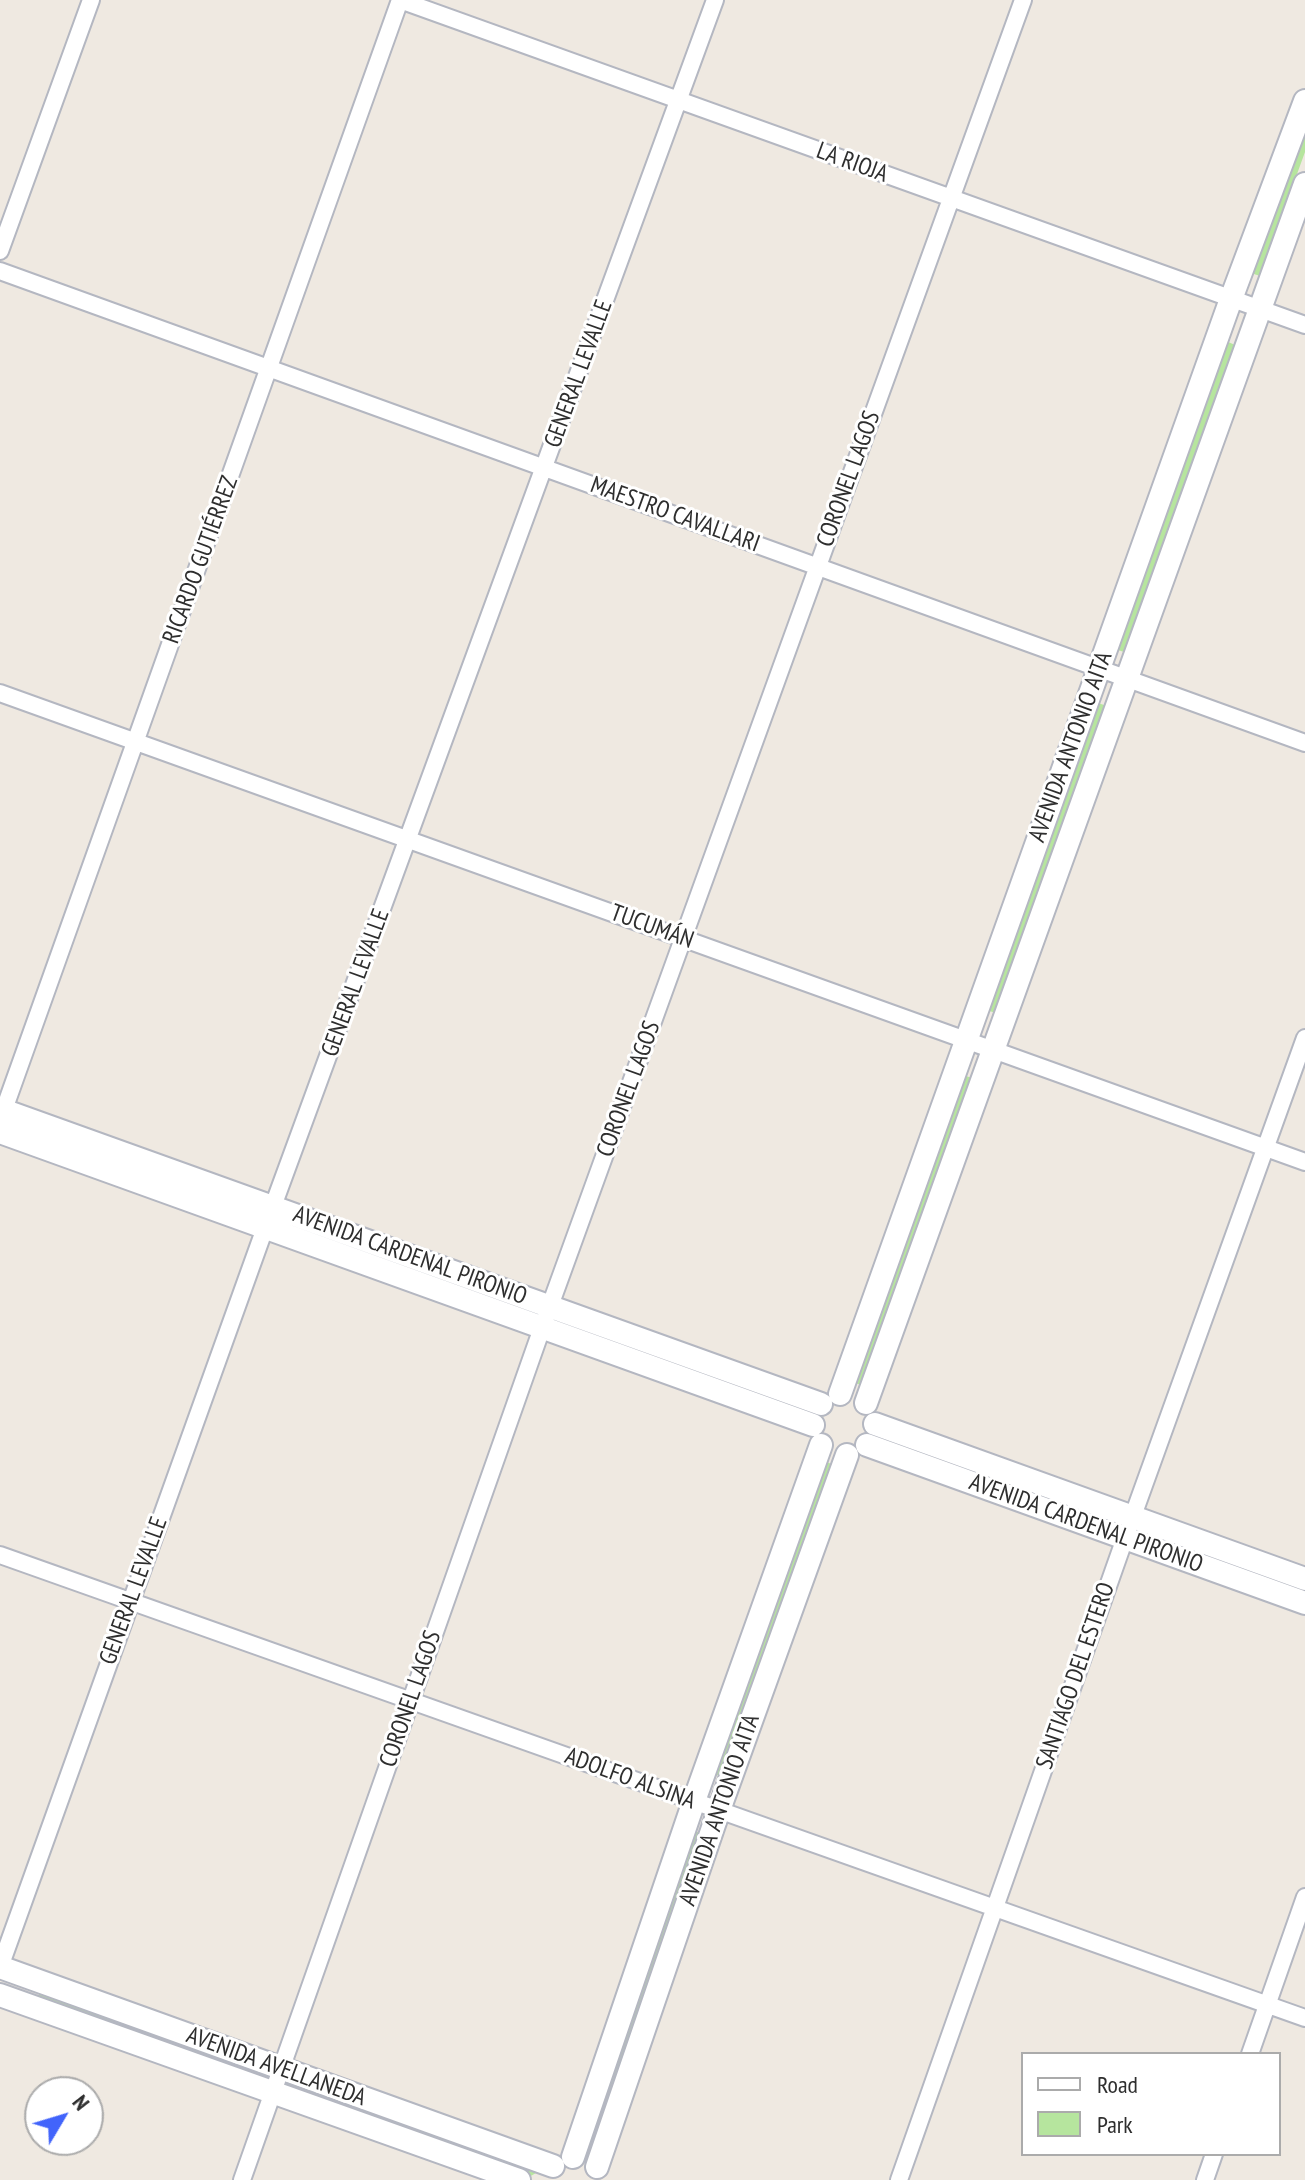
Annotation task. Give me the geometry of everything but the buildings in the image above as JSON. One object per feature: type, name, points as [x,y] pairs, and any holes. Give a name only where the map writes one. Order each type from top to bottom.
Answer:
[{"type":"main road","name":"AVENIDA ANTONIO AITA","points":[[557,2168],[694,1801],[824,1417],[966,1040],[1305,101]]},
{"type":"main road","name":"AVENIDA ANTONIO AITA","points":[[601,2174],[719,1810],[864,1431],[993,1050],[1305,184]]},
{"type":"main road","name":"AVENIDA CARDENAL PIRONIO","points":[[1,1113],[269,1217],[824,1417]]},
{"type":"main road","name":"AVENIDA CARDENAL PIRONIO","points":[[0,1132],[269,1217]]},
{"type":"main road","points":[[852,1394],[864,1431],[831,1452],[824,1417],[852,1394]]},
{"type":"main road","name":"AVENIDA CARDENAL PIRONIO","points":[[864,1431],[1129,1527],[1305,1603]]},
{"type":"main road","name":"AVENIDA CARDENAL PIRONIO","points":[[1129,1527],[1305,1579]]},
{"type":"main road","name":"AVENIDA AVELLANEDA","points":[[0,1967],[557,2168],[588,2160],[601,2174]]},
{"type":"main road","name":"AVENIDA AVELLANEDA","points":[[0,1995],[519,2180]]},
{"type":"street","points":[[0,251],[91,0]]},
{"type":"street","name":"LA RIOJA","points":[[400,0],[1305,325]]},
{"type":"street","name":"RICARDO GUTIÉRREZ","points":[[1,1113],[400,0]]},
{"type":"street","name":"GENERAL LEVALLE","points":[[0,1967],[269,1217],[715,0]]},
{"type":"street","name":"CORONEL LAGOS","points":[[242,2180],[546,1317],[1023,0]]},
{"type":"street","name":"MAESTRO CAVALLARI","points":[[0,271],[1305,743]]},
{"type":"street","name":"TUCUMÁN","points":[[0,693],[1305,1162]]},
{"type":"street","name":"SANTIAGO DEL ESTERO","points":[[899,2180],[1305,1038]]},
{"type":"street","name":"ADOLFO ALSINA","points":[[0,1555],[1305,2018]]},
{"type":"street","points":[[1251,2052],[1305,1897]]},
{"type":"street","points":[[1205,2180],[1213,2156]]},
{"type":"green space","points":[[1305,122],[1305,152],[1260,276],[1251,273]]},
{"type":"green space","points":[[1226,341],[1235,345],[1124,652],[1115,649]]},
{"type":"green space","points":[[1098,703],[1107,706],[996,1013],[986,1010]]},
{"type":"green space","points":[[963,1075],[972,1078],[861,1385],[852,1382]]},
{"type":"green space","points":[[824,1461],[834,1465],[724,1777],[714,1774]]},
{"type":"green space","points":[[695,1831],[705,1835],[594,2147],[585,2144]]},
{"type":"green space","points":[[42,1991],[253,2067],[254,2075],[39,2000]]},
{"type":"green space","points":[[320,2094],[535,2169],[536,2173],[529,2177],[319,2099]]}]
